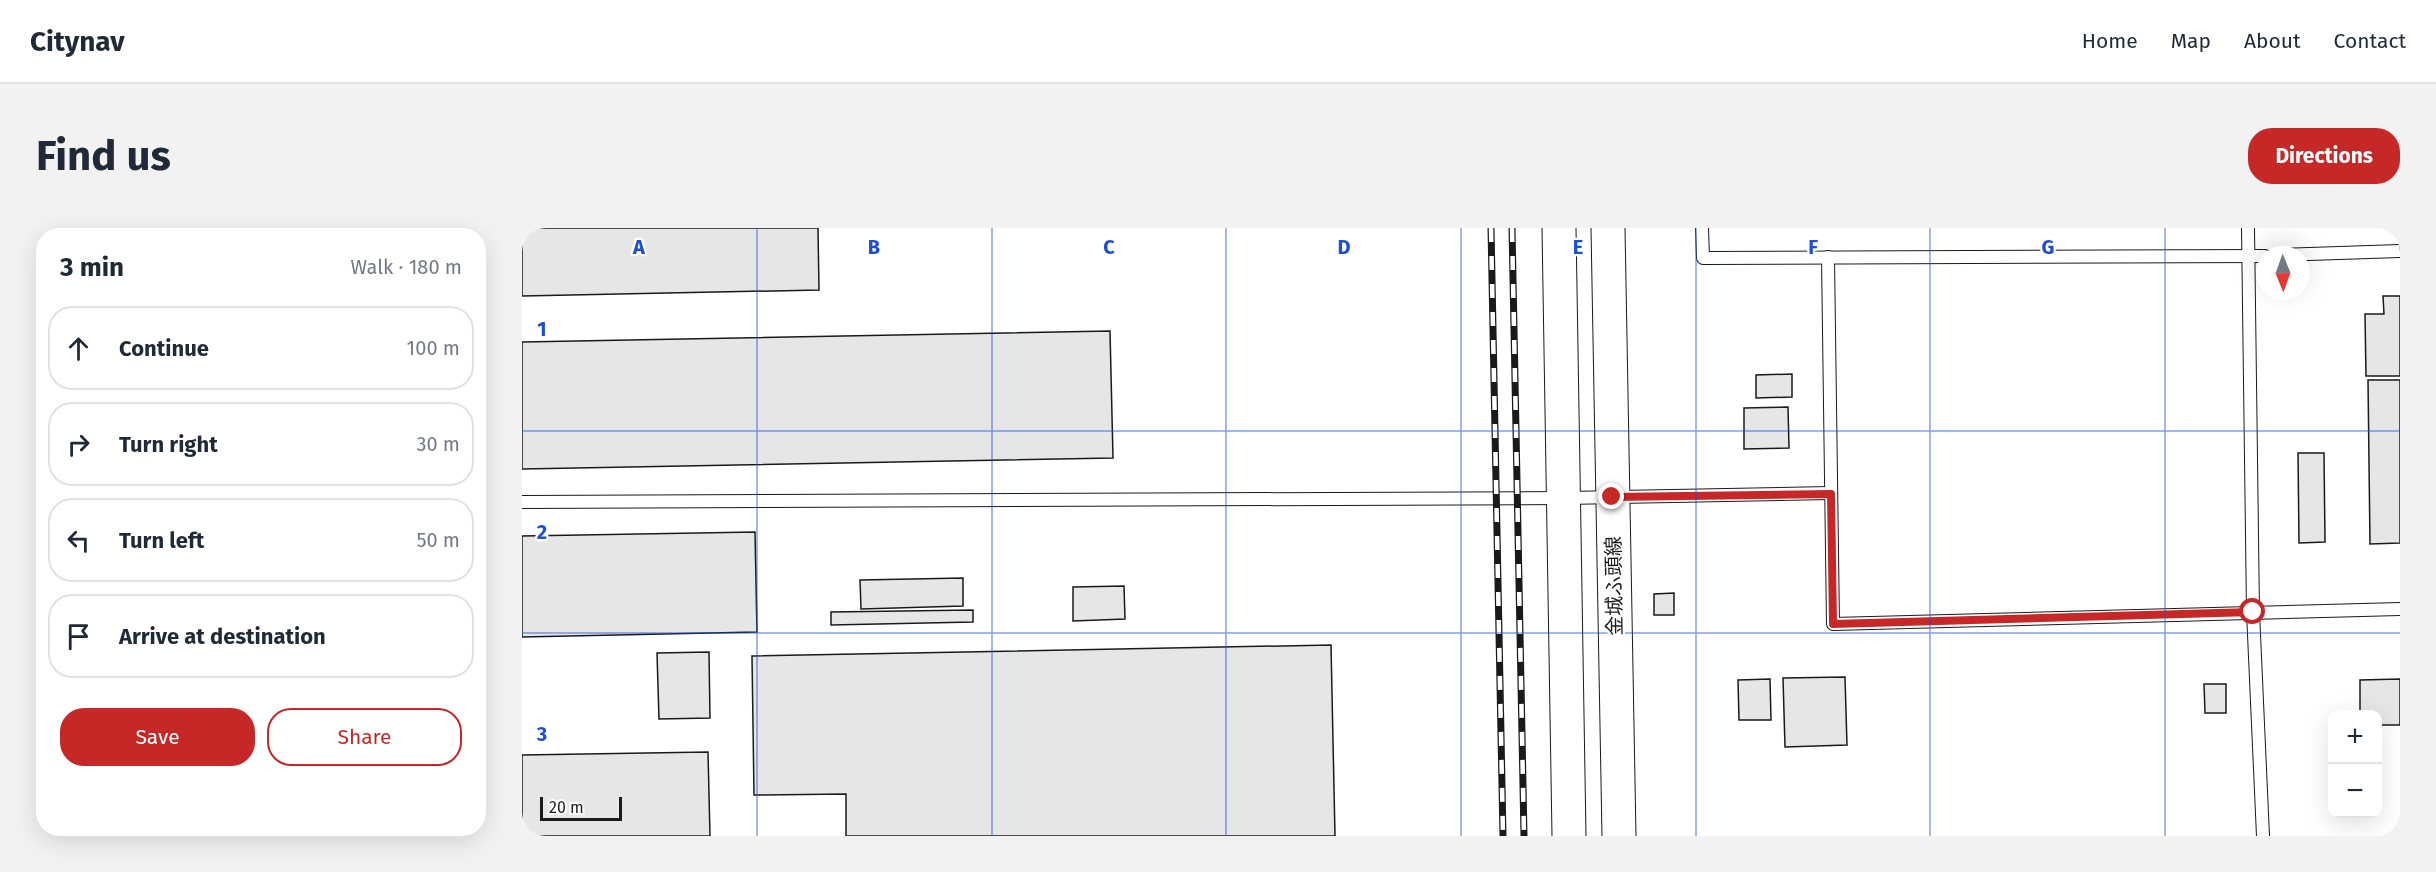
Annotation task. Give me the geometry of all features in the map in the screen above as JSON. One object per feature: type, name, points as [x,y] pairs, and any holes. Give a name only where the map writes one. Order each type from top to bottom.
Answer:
[{"type":"main road","points":[[1559,228],[1569,836]]},
{"type":"main road","name":"金城ふ頭線","points":[[1608,228],[1619,836]]},
{"type":"lane","points":[[1702,228],[1703,258],[2256,256]]},
{"type":"lane","points":[[2248,228],[2253,612],[2263,836]]},
{"type":"lane","points":[[2310,254],[2400,251]]},
{"type":"lane","points":[[1828,257],[1833,624],[2400,609]]},
{"type":"lane","points":[[522,502],[1565,498],[1831,494]]},
{"type":"building","points":[[522,228],[818,228],[819,290],[522,296]]},
{"type":"building","points":[[2383,296],[2400,296],[2400,376],[2366,376],[2365,314],[2384,314]]},
{"type":"building","points":[[1110,331],[1113,458],[522,469],[522,342]]},
{"type":"building","points":[[1792,374],[1792,397],[1756,398],[1756,375]]},
{"type":"building","points":[[2368,380],[2400,380],[2400,543],[2370,544]]},
{"type":"building","points":[[1788,407],[1789,448],[1744,449],[1744,408]]},
{"type":"building","points":[[2298,453],[2324,453],[2325,542],[2299,543]]},
{"type":"building","points":[[755,532],[757,632],[522,637],[522,536]]},
{"type":"building","points":[[963,578],[963,606],[861,609],[860,580]]},
{"type":"building","points":[[1124,586],[1125,619],[1073,621],[1073,587]]},
{"type":"building","points":[[1674,593],[1674,615],[1654,615],[1654,594]]},
{"type":"building","points":[[973,610],[973,622],[831,625],[831,612]]},
{"type":"building","points":[[1331,645],[1335,836],[846,836],[846,794],[754,795],[752,656]]},
{"type":"building","points":[[709,652],[710,718],[659,719],[657,653]]},
{"type":"building","points":[[1845,677],[1847,745],[1785,747],[1783,678]]},
{"type":"building","points":[[1770,679],[1771,720],[1739,720],[1738,680]]},
{"type":"building","points":[[2400,679],[2400,725],[2382,725],[2382,710],[2360,710],[2360,680]]},
{"type":"building","points":[[2204,684],[2226,684],[2226,713],[2205,713]]},
{"type":"building","points":[[708,752],[710,836],[522,836],[522,755]]},
{"type":"railway","points":[[1491,228],[1503,836]]},
{"type":"railway","points":[[1512,228],[1524,836]]},
{"type":"route","points":[[1612,497],[1831,494],[1833,624],[2253,612]]}]
